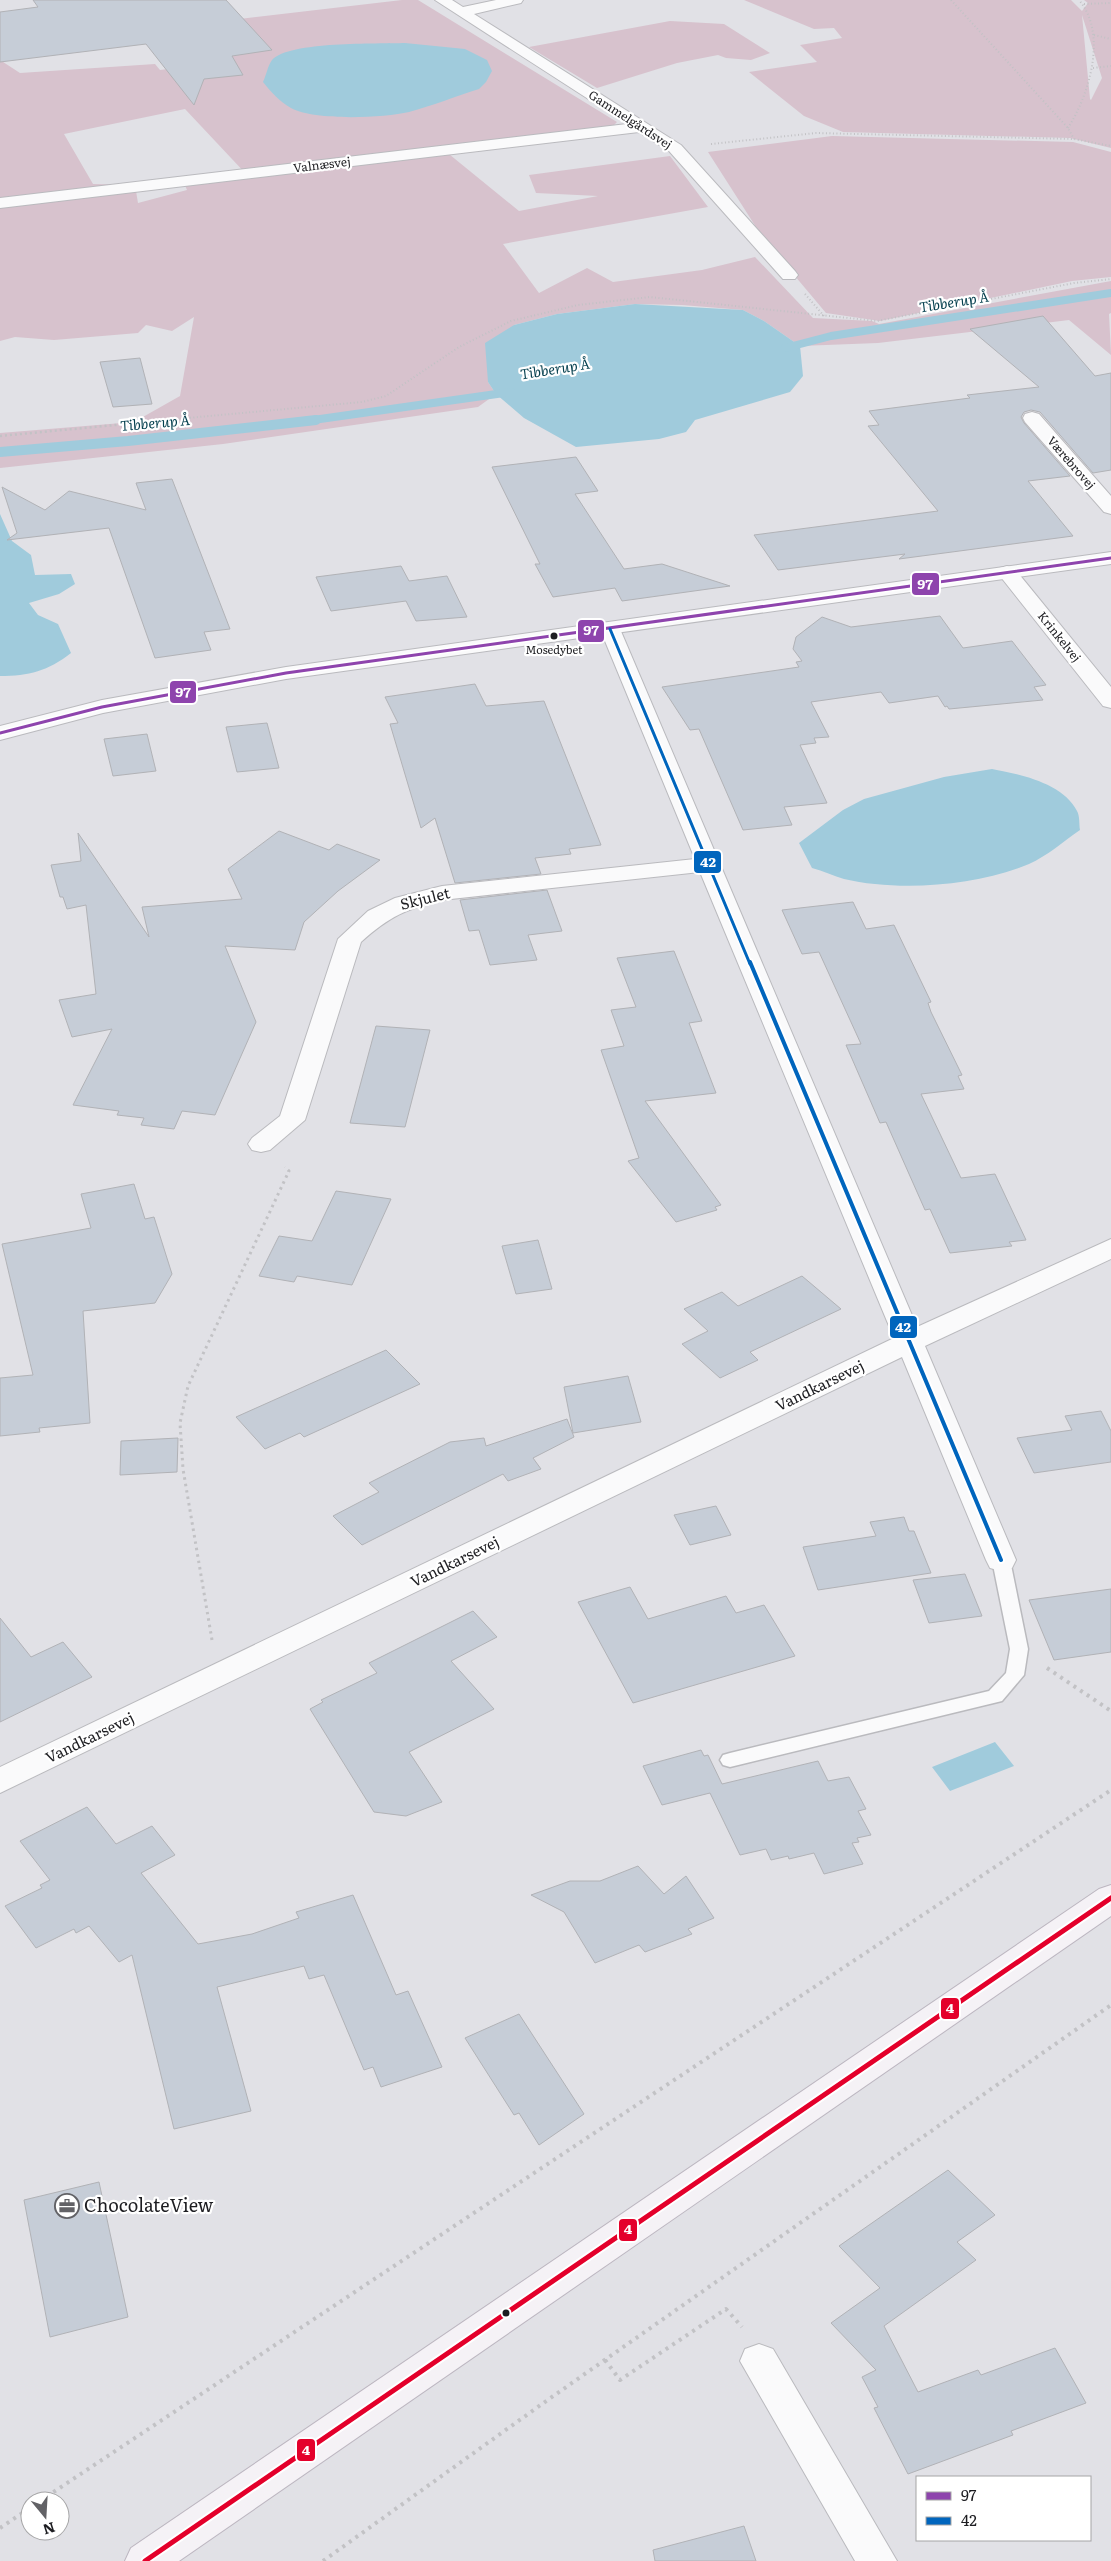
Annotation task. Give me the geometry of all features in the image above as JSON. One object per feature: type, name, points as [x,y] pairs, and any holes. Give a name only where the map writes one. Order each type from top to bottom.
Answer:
[{"type":"main road","points":[[145,2561],[1111,1898]]},
{"type":"street","name":"Gammelgårdsvej","points":[[442,0],[674,148],[789,275]]},
{"type":"street","points":[[461,12],[516,0]]},
{"type":"street","name":"Valnæsvej","points":[[0,202],[643,127]]},
{"type":"street","name":"Værebrovej","points":[[1032,418],[1111,508]]},
{"type":"street","points":[[0,733],[102,707],[192,689],[286,674],[610,630],[1111,558]]},
{"type":"street","name":"Krinkelvej","points":[[1008,572],[1111,701]]},
{"type":"street","points":[[610,630],[1001,1560]]},
{"type":"street","name":"Skjulet","points":[[261,1144],[292,1120],[350,939],[376,916],[403,903],[442,893],[710,864]]},
{"type":"street","name":"Vandkarsevej","points":[[0,1781],[910,1342],[1111,1248]]},
{"type":"street","points":[[759,2361],[877,2561]]},
{"type":"lane","points":[[730,1760],[995,1696],[1015,1676],[1019,1649],[1001,1560]]},
{"type":"path","points":[[951,0],[1068,128],[1074,139]]},
{"type":"path","points":[[1068,128],[1077,116],[1093,68],[1094,35],[1084,4],[1079,0]]},
{"type":"path","points":[[1084,4],[1111,3]]},
{"type":"path","points":[[1094,35],[1111,39]]},
{"type":"path","points":[[1093,68],[1111,66]]},
{"type":"path","points":[[674,148],[816,133],[1074,139],[1111,146]]},
{"type":"path","points":[[0,436],[362,402],[386,396],[459,347],[511,321],[578,305],[650,297],[877,321],[1074,283],[1111,279]]},
{"type":"path","points":[[218,1676],[183,1470],[180,1423],[188,1386],[289,1171],[261,1144]]},
{"type":"path","points":[[1019,1649],[1111,1711]]},
{"type":"path","points":[[55,2491],[1111,1790]]},
{"type":"path","points":[[323,2561],[605,2360],[1111,2005]]},
{"type":"path","points":[[605,2360],[620,2380],[726,2309],[748,2334],[759,2361]]},
{"type":"path","points":[[0,2528],[20,2515]]},
{"type":"shaded area","points":[[402,0],[418,0],[617,122],[611,128],[444,150],[519,211],[598,196],[536,193],[529,175],[670,156],[708,207],[503,244],[539,293],[587,268],[613,282],[702,270],[755,257],[813,318],[872,321],[879,324],[1111,281],[1111,313],[1109,314],[1111,355],[1069,320],[878,343],[800,346],[764,321],[743,310],[682,305],[635,304],[557,314],[514,325],[488,382],[496,394],[478,407],[223,444],[0,468],[0,433],[134,422],[180,396],[194,317],[172,331],[146,325],[138,333],[54,340],[15,337],[0,341],[0,60],[20,73],[155,64],[160,70],[208,64],[197,24]],"holes":[[[185,109],[247,175],[184,183],[187,190],[138,203],[135,185],[93,184],[64,134]]]},
{"type":"shaded area","points":[[744,0],[1071,0],[1082,11],[1088,3],[1084,0],[1111,0],[1111,148],[1070,138],[843,132],[804,116],[749,72],[817,62],[800,45],[842,38],[834,28],[814,29]],"holes":[[[1082,15],[1102,78],[1091,100]]]},
{"type":"shaded area","points":[[670,21],[724,24],[770,53],[751,60],[726,58],[718,55],[677,63],[597,88],[529,47]]},
{"type":"shaded area","points":[[832,136],[1073,142],[1111,152],[1111,277],[1072,281],[880,321],[826,313],[763,238],[708,152]]},
{"type":"water","points":[[405,43],[465,49],[487,60],[492,71],[486,82],[479,89],[409,112],[366,117],[332,117],[302,112],[283,103],[263,82],[272,60],[281,54],[296,49],[335,45]]},
{"type":"water","points":[[635,304],[743,310],[764,321],[800,346],[803,376],[790,392],[695,420],[686,432],[659,439],[576,447],[524,418],[496,394],[488,382],[485,343],[514,325],[557,314]]},
{"type":"water","points":[[0,514],[12,541],[31,555],[35,575],[71,574],[75,584],[59,594],[29,603],[38,615],[58,624],[71,653],[46,668],[20,675],[0,676]]},
{"type":"water","points":[[992,769],[1039,781],[1062,793],[1077,811],[1080,830],[1049,853],[1029,864],[986,877],[938,885],[889,885],[844,879],[812,868],[799,843],[843,810],[864,799],[944,777]]},
{"type":"water","points":[[995,1742],[1014,1766],[950,1791],[932,1767]]},
{"type":"building","points":[[33,0],[226,0],[272,50],[232,56],[243,75],[204,79],[194,105],[146,44],[0,62],[0,12],[38,7]]},
{"type":"building","points":[[1043,316],[1095,376],[1111,373],[1111,470],[1093,473],[1040,412],[1031,410],[1024,412],[1021,417],[1024,423],[1070,476],[1028,481],[1073,536],[899,559],[905,554],[778,570],[754,535],[938,511],[868,426],[879,425],[869,411],[970,398],[967,395],[1039,387],[970,329]]},
{"type":"building","points":[[140,358],[152,404],[113,407],[100,362]]},
{"type":"building","points":[[576,457],[598,491],[575,494],[624,569],[662,564],[730,586],[622,601],[615,588],[553,597],[535,564],[540,564],[492,467]]},
{"type":"building","points":[[172,479],[230,629],[204,632],[211,650],[155,658],[109,528],[7,540],[17,533],[2,487],[45,510],[69,491],[146,510],[136,483]]},
{"type":"building","points":[[401,566],[409,581],[447,576],[467,617],[416,621],[406,601],[331,611],[316,577]]},
{"type":"building","points":[[940,616],[963,648],[1012,641],[1046,685],[1034,687],[1043,700],[949,709],[947,706],[945,707],[938,696],[889,703],[881,692],[811,702],[829,737],[814,738],[816,743],[800,745],[827,803],[784,807],[792,825],[743,830],[699,729],[690,730],[662,687],[799,667],[796,662],[802,661],[793,649],[796,637],[822,617],[851,627]]},
{"type":"building","points":[[475,684],[486,706],[544,701],[601,845],[569,849],[571,854],[535,858],[541,874],[455,883],[435,818],[421,828],[390,724],[398,723],[385,697]]},
{"type":"building","points":[[267,723],[279,768],[237,772],[226,727]]},
{"type":"building","points":[[147,734],[156,771],[113,776],[104,739]]},
{"type":"building","points":[[279,831],[329,850],[337,844],[380,860],[338,891],[304,922],[295,950],[225,946],[256,1022],[215,1115],[182,1111],[174,1129],[141,1125],[144,1118],[117,1115],[119,1111],[73,1105],[112,1029],[72,1037],[59,1000],[96,994],[86,905],[67,909],[63,897],[60,897],[51,865],[81,861],[78,833],[149,937],[142,907],[242,899],[228,869]]},
{"type":"building","points":[[547,890],[562,931],[528,935],[537,960],[490,965],[479,930],[469,931],[460,900]]},
{"type":"building","points":[[853,902],[866,929],[894,925],[931,1002],[928,1003],[931,1012],[962,1075],[958,1076],[964,1089],[921,1094],[961,1178],[995,1174],[1026,1240],[1009,1242],[1012,1246],[950,1253],[930,1209],[925,1210],[886,1122],[880,1123],[846,1045],[861,1044],[819,952],[802,954],[782,910]]},
{"type":"building","points":[[674,951],[702,1021],[689,1023],[716,1093],[645,1101],[721,1205],[715,1207],[717,1210],[676,1222],[628,1161],[639,1158],[601,1050],[624,1046],[611,1010],[636,1007],[617,958]]},
{"type":"building","points":[[376,1026],[430,1030],[405,1127],[350,1123]]},
{"type":"building","points":[[134,1184],[145,1219],[154,1217],[172,1274],[155,1303],[83,1311],[90,1423],[39,1428],[40,1432],[0,1436],[0,1378],[33,1375],[2,1244],[91,1228],[81,1194]]},
{"type":"building","points":[[336,1191],[391,1199],[352,1285],[297,1276],[294,1282],[259,1276],[279,1236],[312,1241]]},
{"type":"building","points":[[538,1240],[552,1289],[516,1294],[502,1246]]},
{"type":"building","points":[[802,1276],[841,1309],[750,1352],[758,1360],[720,1378],[682,1344],[708,1331],[684,1309],[722,1292],[738,1306]]},
{"type":"building","points":[[386,1350],[420,1384],[304,1437],[300,1433],[265,1449],[236,1417]]},
{"type":"building","points":[[628,1376],[641,1422],[573,1433],[564,1387]]},
{"type":"building","points":[[1101,1411],[1111,1431],[1111,1462],[1034,1473],[1017,1438],[1072,1430],[1065,1416]]},
{"type":"building","points":[[567,1419],[574,1437],[533,1458],[541,1469],[508,1481],[503,1474],[362,1545],[333,1516],[379,1492],[369,1483],[450,1442],[484,1438],[486,1446]]},
{"type":"building","points":[[178,1438],[177,1472],[120,1475],[121,1441]]},
{"type":"building","points":[[716,1506],[731,1535],[690,1545],[674,1515]]},
{"type":"building","points":[[904,1517],[909,1531],[914,1531],[931,1573],[818,1590],[803,1547],[876,1536],[870,1522]]},
{"type":"building","points":[[965,1574],[982,1616],[929,1623],[913,1580]]},
{"type":"building","points":[[630,1587],[648,1619],[726,1596],[736,1613],[764,1605],[795,1656],[633,1703],[578,1602]]},
{"type":"building","points":[[1111,1589],[1111,1652],[1054,1660],[1029,1600]]},
{"type":"building","points":[[473,1611],[497,1637],[451,1661],[494,1709],[409,1752],[442,1802],[406,1816],[374,1812],[310,1709],[323,1702],[321,1700],[377,1673],[369,1663]]},
{"type":"building","points":[[0,1618],[31,1657],[63,1642],[92,1677],[0,1722]]},
{"type":"building","points":[[701,1750],[704,1756],[708,1755],[722,1784],[818,1761],[828,1781],[849,1777],[866,1809],[858,1811],[871,1835],[857,1838],[859,1842],[852,1843],[863,1864],[824,1874],[814,1853],[789,1859],[788,1856],[771,1860],[766,1849],[740,1855],[710,1793],[662,1805],[643,1766]]},
{"type":"building","points":[[87,1807],[116,1844],[152,1826],[175,1855],[141,1873],[198,1944],[252,1934],[299,1918],[296,1912],[353,1895],[396,1995],[408,1991],[442,2067],[381,2087],[373,2067],[364,2070],[324,1975],[309,1979],[304,1966],[217,1987],[251,2111],[174,2129],[132,1955],[119,1962],[89,1926],[76,1933],[74,1929],[36,1948],[5,1906],[42,1888],[40,1885],[50,1880],[20,1841]]},
{"type":"building","points":[[638,1866],[664,1894],[686,1876],[714,1918],[688,1929],[692,1934],[645,1952],[639,1945],[595,1963],[564,1912],[531,1895],[570,1881],[600,1881]]},
{"type":"building","points":[[519,2014],[584,2114],[539,2145],[519,2113],[514,2115],[465,2038]]},
{"type":"building","points":[[948,2170],[995,2215],[957,2242],[976,2260],[884,2326],[918,2392],[978,2370],[981,2375],[1055,2348],[1086,2403],[1011,2431],[1013,2435],[908,2474],[874,2408],[878,2407],[862,2377],[876,2370],[831,2323],[880,2288],[839,2246]]},
{"type":"building","points":[[99,2182],[128,2317],[50,2337],[24,2200]]},
{"type":"building","points":[[744,2526],[756,2561],[655,2561],[653,2550]]},
{"type":"waterway","name":"Tibberup Å","points":[[785,348],[831,336],[1111,293]]},
{"type":"waterway","name":"Tibberup Å","points":[[306,421],[511,392]]},
{"type":"waterway","name":"Tibberup Å","points":[[0,452],[128,441],[316,420]]},
{"type":"transit line","name":"97","points":[[0,733],[102,707],[286,673],[1111,558]]},
{"type":"transit line","name":"42","points":[[610,629],[1001,1560]]},
{"type":"transit line","name":"4","points":[[145,2561],[1111,1898]]},
{"type":"place","name":"Mosedybet","points":[[554,636]]},
{"type":"place","name":"ChocolateView","points":[[67,2206]]}]
